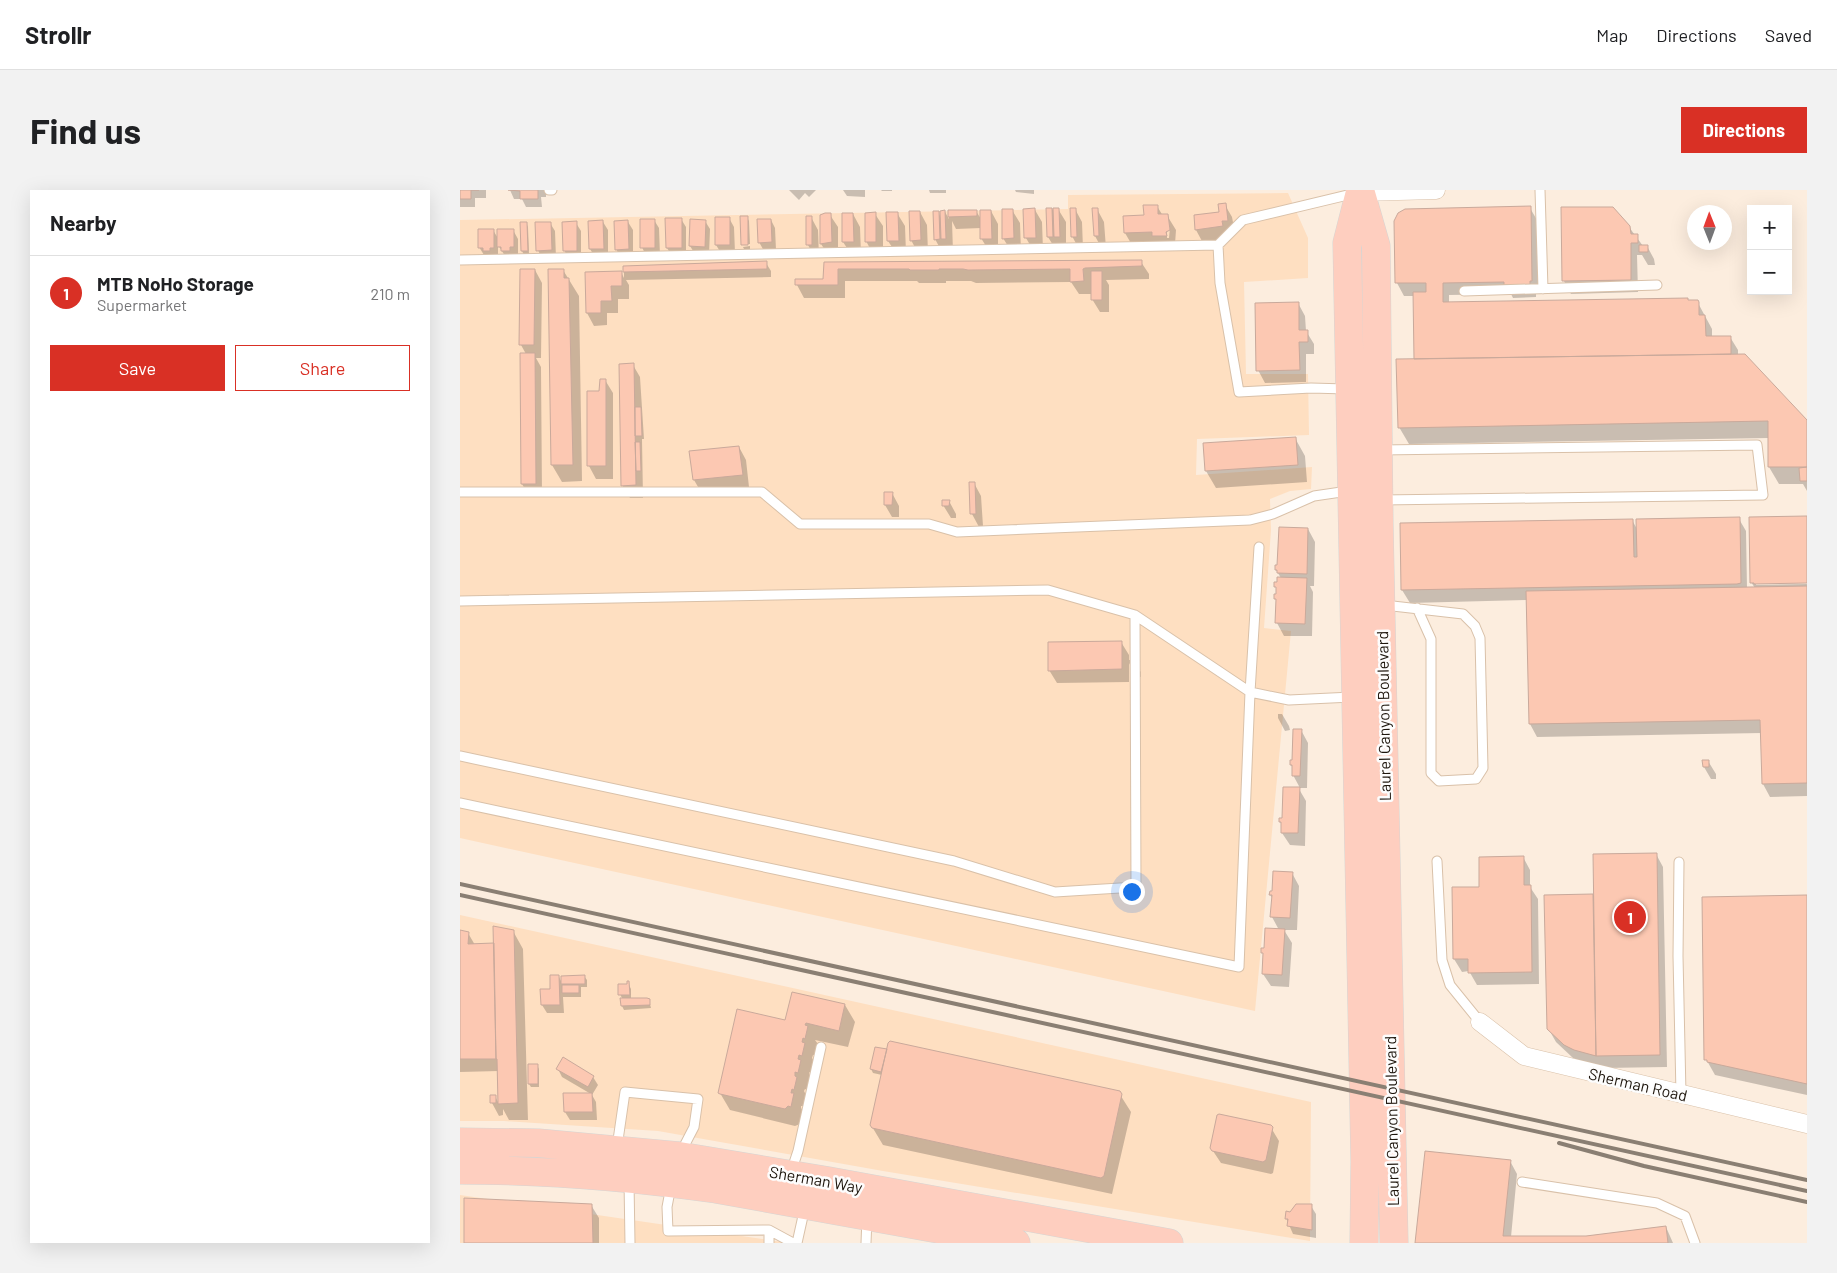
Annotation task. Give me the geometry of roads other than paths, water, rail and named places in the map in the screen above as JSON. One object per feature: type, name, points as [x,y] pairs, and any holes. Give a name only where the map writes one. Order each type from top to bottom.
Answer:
[{"type":"main road","name":"Laurel Canyon Boulevard","points":[[1360,191],[1346,243],[1364,1152],[1364,1243]]},
{"type":"main road","name":"Laurel Canyon Boulevard","points":[[1360,191],[1376,246],[1378,450],[1394,1243]]},
{"type":"main road","points":[[1353,606],[1381,605]]},
{"type":"main road","name":"Sherman Way","points":[[460,1142],[538,1143],[679,1156],[790,1191],[866,1230],[1016,1243]]},
{"type":"main road","points":[[512,1170],[516,1143]]},
{"type":"main road","points":[[617,1150],[620,1178]]},
{"type":"main road","points":[[671,1183],[679,1156]]},
{"type":"main road","name":"Sherman Way","points":[[460,1170],[512,1170],[790,1191],[1035,1231],[1169,1243]]},
{"type":"street","points":[[1360,191],[1436,190]]},
{"type":"street","name":"Sherman Road","points":[[1480,1022],[1524,1056],[1807,1124]]},
{"type":"lane","points":[[1540,190],[1543,289]]},
{"type":"lane","points":[[460,260],[1218,245],[1243,220],[1360,191]]},
{"type":"lane","points":[[1218,245],[1220,283],[1239,392],[1311,388],[1349,389]]},
{"type":"lane","points":[[1464,290],[1657,285]]},
{"type":"lane","points":[[1378,450],[1757,444],[1763,495],[1379,500]]},
{"type":"lane","points":[[460,492],[762,492],[800,524],[929,524],[957,532],[1250,520],[1273,514],[1314,496],[1351,491]]},
{"type":"lane","points":[[460,803],[1239,967],[1250,692],[1259,548]]},
{"type":"lane","points":[[460,601],[1048,590],[1135,615],[1250,692],[1289,700],[1355,697]]},
{"type":"lane","points":[[1381,605],[1417,608],[1463,614],[1475,626],[1480,638],[1483,768],[1476,779],[1438,781],[1432,773],[1431,639],[1417,608]]},
{"type":"lane","points":[[460,756],[954,861],[1055,892],[1136,887],[1135,615]]},
{"type":"lane","points":[[1437,860],[1442,960],[1450,985],[1480,1022]]},
{"type":"lane","points":[[1679,862],[1678,956],[1681,1094]]},
{"type":"lane","points":[[797,1243],[790,1191],[822,1047]]},
{"type":"lane","points":[[617,1150],[625,1092],[698,1099],[694,1127],[679,1156]]},
{"type":"lane","points":[[620,1178],[630,1243]]},
{"type":"lane","points":[[1522,1182],[1657,1203],[1685,1216],[1695,1243]]},
{"type":"lane","points":[[671,1183],[668,1231],[769,1230],[793,1243]]},
{"type":"lane","points":[[769,1230],[769,1243]]},
{"type":"railway","points":[[460,884],[1807,1180]]},
{"type":"railway","points":[[460,895],[1807,1191]]},
{"type":"railway","points":[[1559,1143],[1644,1166],[1807,1202]]},
{"type":"place","name":"MTB NoHo Storage","points":[[1630,917]]}]
